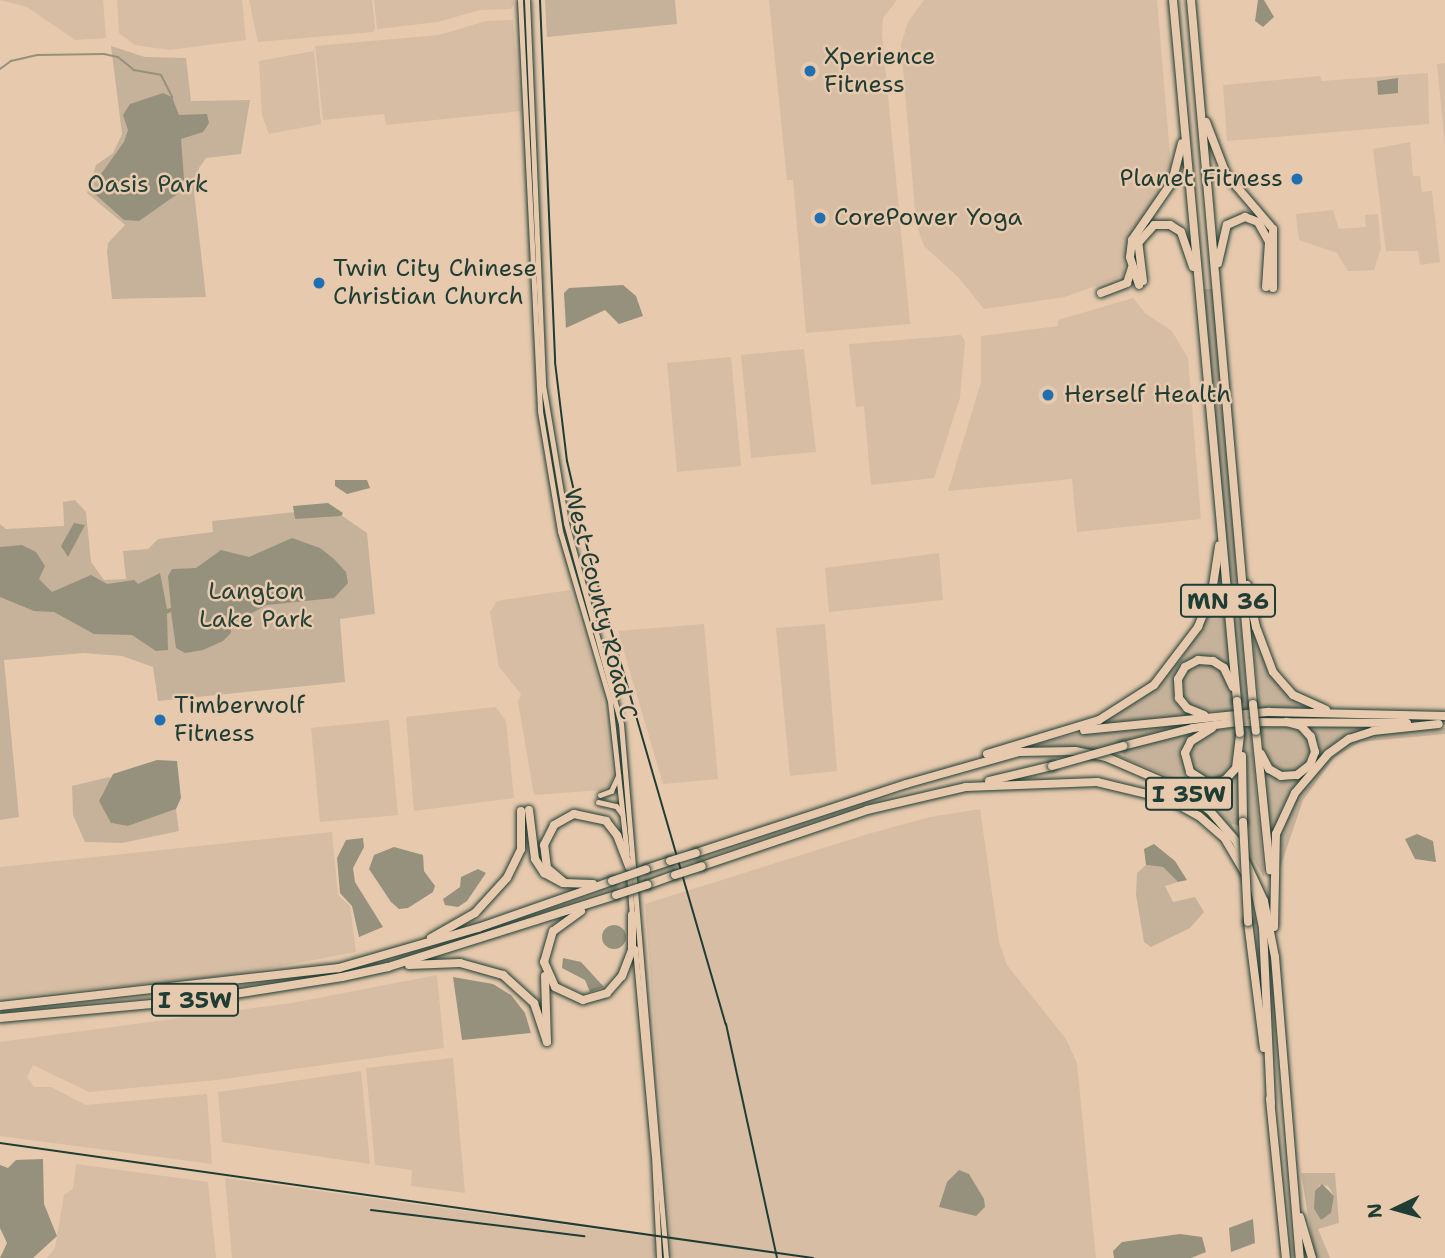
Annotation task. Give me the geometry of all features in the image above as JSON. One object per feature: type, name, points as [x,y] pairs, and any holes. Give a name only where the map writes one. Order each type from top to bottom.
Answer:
[{"type":"highway","name":"MN 36","points":[[1172,0],[1177,34],[1194,260],[1203,327],[1240,733],[1248,922],[1270,1104]]},
{"type":"highway","points":[[1192,0],[1216,259]]},
{"type":"highway","points":[[1198,81],[1220,165],[1275,234],[1269,287],[1269,242],[1258,222],[1240,218],[1227,225],[1216,259]]},
{"type":"highway","points":[[1101,293],[1127,283],[1132,265],[1133,236],[1163,199],[1177,172],[1183,139],[1182,101]]},
{"type":"highway","points":[[1132,265],[1141,284],[1137,247],[1149,227],[1160,223],[1178,228],[1194,260]]},
{"type":"highway","name":"MN 36","points":[[1216,259],[1215,276],[1274,915],[1275,957]]},
{"type":"highway","points":[[906,784],[1046,737],[1124,707],[1154,685],[1180,656],[1212,592],[1219,551],[1219,501]]},
{"type":"highway","points":[[1238,532],[1254,620],[1273,672],[1303,702],[1342,714]]},
{"type":"highway","points":[[1237,701],[1227,673],[1218,663],[1198,660],[1182,671],[1177,689],[1185,707],[1204,715],[1228,719],[1442,724]]},
{"type":"highway","points":[[1046,737],[1228,719],[1342,714],[1445,716]]},
{"type":"highway","points":[[1228,719],[1201,733],[1189,744],[1186,763],[1194,777],[1214,784],[1230,777],[1238,764],[1240,733]]},
{"type":"highway","points":[[966,787],[1228,719]]},
{"type":"highway","points":[[1257,746],[1269,769],[1281,776],[1297,775],[1312,761],[1314,746],[1305,729],[1270,720]]},
{"type":"highway","points":[[1274,915],[1275,843],[1281,816],[1328,754],[1365,733],[1442,724]]},
{"type":"highway","name":"I 35W","points":[[0,1006],[265,979],[377,958],[994,757],[1034,750],[1095,754],[1159,776],[1210,811],[1236,841],[1260,888],[1275,957],[1300,1258]]},
{"type":"highway","name":"I 35W","points":[[0,1018],[231,996],[388,967],[647,885],[867,810],[966,787],[1086,782],[1124,786],[1180,805],[1225,839],[1247,871],[1261,911],[1270,1104],[1286,1258]]},
{"type":"highway","points":[[377,958],[442,933],[485,904],[517,861],[525,811],[537,864],[548,876],[565,883],[609,881]]},
{"type":"highway","points":[[565,883],[547,868],[544,845],[554,825],[574,814],[591,814],[606,821],[617,835],[629,867]]},
{"type":"highway","points":[[388,967],[449,962],[503,975],[534,1003],[547,1042],[550,1035],[544,963],[547,942],[557,926],[597,901]]},
{"type":"highway","points":[[544,963],[551,983],[570,997],[589,999],[607,993],[629,959],[632,915]]},
{"type":"highway","points":[[1294,1181],[1312,1258]]},
{"type":"main road","name":"West County Road C","points":[[520,0],[540,411],[560,531],[608,690],[629,867],[658,1166],[659,1258]]},
{"type":"main road","name":"West County Road C","points":[[527,0],[543,385],[566,523],[621,724],[666,1258]]},
{"type":"main road","points":[[619,773],[611,791],[599,799],[616,806],[624,821]]},
{"type":"shaded area","points":[[0,0],[103,0],[106,38],[75,40],[27,7]]},
{"type":"shaded area","points":[[117,0],[242,0],[246,40],[169,50],[135,45],[119,33]]},
{"type":"shaded area","points":[[249,0],[372,0],[375,28],[373,32],[258,42]]},
{"type":"shaded area","points":[[374,0],[514,0],[514,4],[511,9],[480,10],[438,22],[377,29]]},
{"type":"shaded area","points":[[769,0],[897,0],[883,18],[882,34],[910,324],[806,333],[793,180],[787,180]]},
{"type":"shaded area","points":[[924,0],[1157,0],[1171,166],[1159,194],[1129,236],[1123,276],[1065,297],[984,309],[958,277],[924,246],[916,223],[901,44],[908,22]]},
{"type":"shaded area","points":[[1258,0],[1264,0],[1274,17],[1263,27],[1255,21]]},
{"type":"shaded area","points":[[513,20],[521,111],[386,125],[384,114],[323,120],[315,46],[439,35],[486,21]]},
{"type":"shaded area","points":[[314,51],[321,124],[269,134],[262,115],[259,61]]},
{"type":"shaded area","points":[[1445,63],[1445,146],[1437,64]]},
{"type":"shaded area","points":[[1428,73],[1429,124],[1227,141],[1223,85],[1320,76],[1322,81]]},
{"type":"shaded area","points":[[1398,78],[1398,93],[1378,95],[1377,81]]},
{"type":"shaded area","points":[[163,93],[172,97],[179,115],[207,114],[209,123],[203,132],[181,139],[184,179],[179,193],[139,221],[124,220],[95,194],[101,174],[124,142],[128,130],[123,115],[130,104]]},
{"type":"shaded area","points":[[1410,142],[1413,176],[1420,176],[1422,192],[1432,191],[1440,262],[1420,265],[1418,251],[1386,251],[1373,149]]},
{"type":"shaded area","points":[[1333,210],[1339,229],[1366,227],[1365,215],[1378,214],[1381,248],[1374,270],[1348,271],[1337,253],[1299,240],[1296,214]]},
{"type":"shaded area","points":[[623,285],[636,296],[643,316],[619,324],[605,310],[566,328],[564,293],[569,288]]},
{"type":"shaded area","points":[[1133,298],[1146,314],[1172,331],[1188,358],[1201,519],[1077,532],[1072,479],[948,491],[981,382],[981,336],[1058,326],[1058,320]]},
{"type":"shaded area","points":[[961,335],[965,341],[960,398],[934,478],[871,485],[864,406],[856,407],[849,344]]},
{"type":"shaded area","points":[[804,349],[816,452],[751,458],[741,355]]},
{"type":"shaded area","points":[[731,357],[741,466],[677,472],[667,363]]},
{"type":"shaded area","points":[[335,480],[367,480],[370,488],[347,494],[335,486]]},
{"type":"shaded area","points":[[328,503],[343,513],[341,516],[295,519],[293,506]]},
{"type":"shaded area","points":[[74,523],[85,525],[68,557],[61,546]]},
{"type":"shaded area","points":[[292,538],[320,548],[334,559],[346,572],[348,583],[334,598],[267,605],[231,624],[231,633],[223,641],[203,650],[185,653],[176,648],[171,612],[167,614],[168,650],[156,651],[132,635],[94,634],[54,612],[34,611],[0,597],[0,547],[22,545],[36,552],[45,566],[39,579],[52,592],[91,575],[107,584],[134,580],[138,584],[160,573],[167,609],[171,608],[168,576],[172,569],[196,568],[221,550],[249,557]]},
{"type":"shaded area","points":[[939,553],[943,600],[829,612],[825,568]]},
{"type":"shaded area","points":[[570,590],[601,687],[613,777],[609,786],[602,790],[534,795],[518,702],[521,694],[499,667],[490,612],[497,601]]},
{"type":"shaded area","points":[[704,624],[718,779],[663,784],[618,631]]},
{"type":"shaded area","points":[[825,624],[837,771],[790,776],[776,628]]},
{"type":"shaded area","points":[[496,707],[506,721],[514,798],[414,811],[406,717]]},
{"type":"shaded area","points":[[389,720],[398,815],[320,822],[311,728]]},
{"type":"shaded area","points":[[157,760],[177,761],[181,798],[176,809],[128,826],[111,823],[99,801],[113,774]]},
{"type":"shaded area","points":[[980,809],[999,942],[1007,965],[1066,1039],[1077,1063],[1096,1258],[672,1258],[645,904],[868,834],[930,817]]},
{"type":"shaded area","points":[[332,832],[338,895],[350,906],[356,952],[233,975],[0,998],[0,867]]},
{"type":"shaded area","points":[[1417,834],[1433,841],[1436,862],[1415,859],[1405,839]]},
{"type":"shaded area","points":[[363,838],[364,847],[353,868],[355,882],[383,927],[359,937],[352,906],[340,893],[337,858],[346,840]]},
{"type":"shaded area","points":[[1154,844],[1175,861],[1187,880],[1178,882],[1163,867],[1146,865],[1144,849]]},
{"type":"shaded area","points":[[394,847],[423,855],[424,871],[435,886],[433,892],[408,908],[399,909],[391,902],[369,869],[374,855]]},
{"type":"shaded area","points":[[478,869],[486,873],[467,901],[458,907],[445,905],[443,899],[460,887],[461,877]]},
{"type":"shaded area","points":[[614,925],[625,932],[626,937],[619,948],[614,949],[603,942],[602,937],[609,926]]},
{"type":"shaded area","points":[[563,958],[581,962],[604,987],[590,992],[585,980],[562,968]]},
{"type":"shaded area","points":[[437,975],[444,1048],[217,1080],[89,1092],[33,1065],[27,1077],[34,1087],[51,1087],[86,1105],[207,1094],[212,1164],[0,1136],[0,1042],[292,1003]]},
{"type":"shaded area","points":[[453,977],[493,984],[511,995],[525,1013],[531,1033],[462,1040]]},
{"type":"shaded area","points":[[453,1058],[465,1193],[411,1186],[412,1170],[375,1165],[366,1068]]},
{"type":"shaded area","points":[[361,1071],[370,1164],[222,1142],[218,1092]]},
{"type":"shaded area","points":[[43,1159],[44,1204],[57,1236],[33,1258],[0,1258],[7,1243],[0,1228],[0,1165],[8,1168],[16,1160]]},
{"type":"shaded area","points":[[76,1164],[208,1182],[216,1258],[47,1258],[55,1248],[64,1195],[73,1189]]},
{"type":"shaded area","points":[[959,1170],[969,1174],[984,1199],[985,1207],[976,1216],[939,1207],[947,1182]]},
{"type":"shaded area","points":[[225,1178],[653,1237],[655,1258],[232,1258]]},
{"type":"shaded area","points":[[1322,1184],[1334,1196],[1331,1213],[1321,1220],[1314,1209],[1315,1191]]},
{"type":"shaded area","points":[[1253,1219],[1255,1243],[1231,1252],[1229,1228]]},
{"type":"shaded area","points":[[1180,1234],[1202,1237],[1206,1252],[1191,1258],[1114,1258],[1113,1251],[1122,1242]]},
{"type":"green space","points":[[545,0],[675,0],[677,24],[547,37]]},
{"type":"green space","name":"Oasis Park","points":[[111,46],[145,57],[186,58],[191,101],[250,100],[241,154],[206,158],[199,168],[194,191],[206,297],[112,299],[108,243],[125,225],[87,193],[96,165],[113,153],[122,134]]},
{"type":"green space","points":[[1203,289],[1213,289],[1248,709],[1242,710]]},
{"type":"green space","name":"Langton Lake Park","points":[[75,500],[86,512],[91,562],[104,580],[126,579],[123,551],[148,549],[158,539],[213,532],[212,521],[331,508],[367,533],[375,614],[340,619],[345,682],[158,701],[153,667],[122,656],[83,653],[4,660],[19,817],[0,820],[0,524],[6,529],[64,526],[63,502]]},
{"type":"green space","points":[[1221,563],[1231,675],[1227,669],[1195,660],[1175,687],[1194,716],[1096,726],[1140,700],[1182,658],[1195,637]]},
{"type":"green space","points":[[1250,615],[1261,651],[1299,702],[1310,709],[1260,710]]},
{"type":"green space","points":[[1197,662],[1220,667],[1232,690],[1234,712],[1196,711],[1181,698],[1182,674]]},
{"type":"green space","points":[[1225,719],[1099,751],[1058,746],[1016,749],[1089,731]]},
{"type":"green space","points":[[1278,724],[1304,732],[1313,751],[1306,768],[1288,775],[1271,768],[1264,755],[1261,725]]},
{"type":"green space","points":[[1299,724],[1398,727],[1352,736],[1290,795],[1272,846],[1264,767],[1301,776],[1312,767],[1317,751]]},
{"type":"green space","points":[[1250,726],[1264,877],[1246,846],[1243,727]]},
{"type":"green space","points":[[1235,727],[1235,764],[1224,778],[1212,782],[1189,768],[1189,747],[1212,731]]},
{"type":"green space","points":[[1445,728],[1445,734],[1360,742],[1334,758],[1303,800],[1279,871],[1278,836],[1301,788],[1342,745],[1370,734]]},
{"type":"green space","points":[[1201,731],[1183,755],[1184,765],[1193,779],[1210,786],[1238,770],[1240,825],[1231,824],[1240,838],[1214,808],[1180,781],[1111,753],[1124,756],[1122,750]]},
{"type":"green space","points":[[109,777],[114,780],[102,794],[111,823],[128,826],[176,809],[179,831],[122,843],[85,842],[73,815],[72,786]]},
{"type":"green space","points":[[1146,865],[1163,867],[1178,882],[1165,886],[1173,902],[1195,897],[1204,912],[1190,928],[1151,947],[1144,942],[1136,895],[1137,873]]},
{"type":"green space","points":[[1301,1173],[1335,1173],[1339,1223],[1318,1229],[1330,1258],[1315,1258]],"holes":[[[1319,1185],[1328,1186],[1334,1196],[1331,1213],[1321,1220],[1314,1209]]]},
{"type":"waterway","points":[[0,69],[11,61],[38,55],[104,54],[118,57],[134,70],[161,75],[172,97]]},
{"type":"railway","points":[[540,0],[555,362],[567,461],[587,547],[726,1024],[777,1258]]},
{"type":"railway","points":[[0,1143],[813,1258]]},
{"type":"railway","points":[[371,1210],[584,1236]]},
{"type":"place","name":"Xperience Fitness","points":[[810,71]]},
{"type":"place","name":"Planet Fitness","points":[[1297,179]]},
{"type":"place","name":"CorePower Yoga","points":[[820,218]]},
{"type":"place","name":"Twin City Chinese Christian Church","points":[[319,283]]},
{"type":"place","name":"Herself Health","points":[[1048,395]]},
{"type":"place","name":"Timberwolf Fitness","points":[[160,720]]}]
